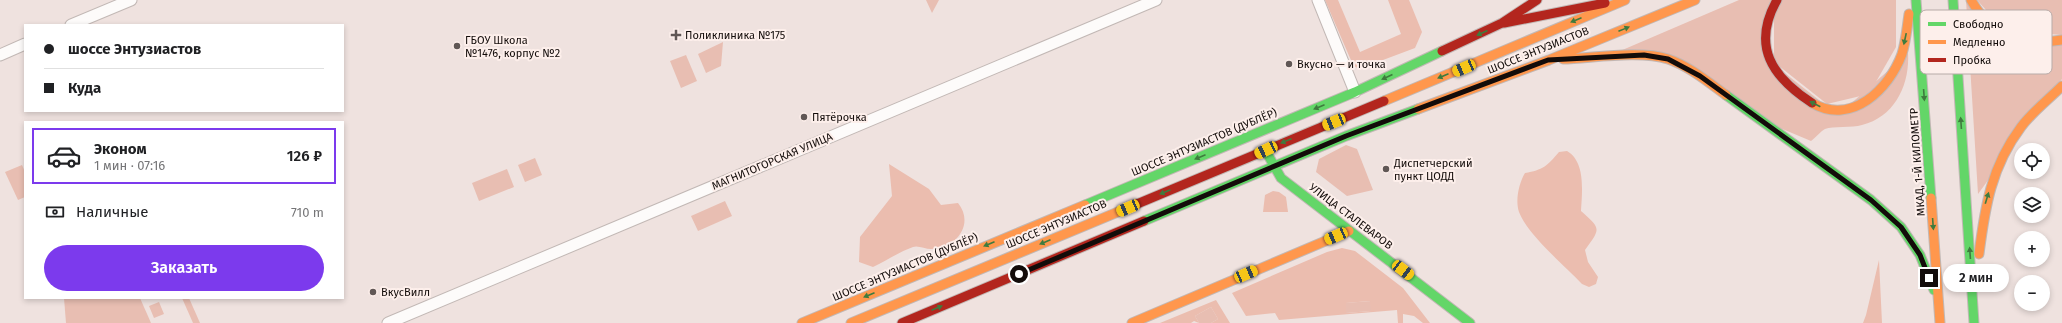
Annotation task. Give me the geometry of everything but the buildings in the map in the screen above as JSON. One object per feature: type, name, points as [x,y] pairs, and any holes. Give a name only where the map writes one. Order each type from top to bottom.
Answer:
[{"type":"main road","points":[[1502,24],[1537,0]]},
{"type":"main road","name":"ШОССЕ ЭНТУЗИАСТОВ (ДУБЛЁР)","points":[[802,323],[1356,92],[1502,24],[1620,0]]},
{"type":"main road","name":"ШОССЕ ЭНТУЗИАСТОВ","points":[[851,323],[1625,0]]},
{"type":"main road","name":"ШОССЕ ЭНТУЗИАСТОВ","points":[[902,323],[1274,168],[1346,136],[1548,60],[1695,0]]},
{"type":"main road","points":[[1777,0],[1768,21],[1765,35],[1765,47],[1770,63],[1777,75],[1791,88],[1811,102],[1824,108],[1836,110],[1852,108],[1864,102],[1877,94],[1886,84],[1902,53],[1911,0]]},
{"type":"main road","name":"МКАД, 1-Й КИЛОМЕТР","points":[[1916,0],[1920,52]]},
{"type":"main road","points":[[1953,0],[1954,10]]},
{"type":"main road","points":[[1971,0],[1977,10]]},
{"type":"main road","points":[[2052,41],[2062,40]]},
{"type":"main road","points":[[1548,60],[1644,55],[1668,59],[1700,76],[1871,200],[1901,227],[1920,255],[1939,301]]},
{"type":"main road","name":"МКАД, 1-Й КИЛОМЕТР","points":[[1922,74],[1940,323]]},
{"type":"main road","points":[[1958,74],[1974,323]]},
{"type":"main road","points":[[1973,306],[1986,201],[2001,159],[2021,127],[2062,86]]},
{"type":"main road","name":"УЛИЦА СТАЛЕВАРОВ","points":[[1266,150],[1274,168],[1281,178],[1470,323]]},
{"type":"main road","points":[[1132,323],[1350,231]]},
{"type":"street","points":[[73,24],[131,0]]},
{"type":"street","name":"МАГНИТОГОРСКАЯ УЛИЦА","points":[[388,323],[1156,0]]},
{"type":"street","points":[[1318,0],[1356,92]]},
{"type":"street","points":[[0,55],[24,44]]},
{"type":"shaded area","points":[[926,0],[939,0],[932,13]]},
{"type":"shaded area","points":[[1325,0],[1338,0],[1360,52],[1401,34],[1388,0],[1409,0],[1422,32],[1415,48],[1359,69],[1354,66],[1350,58]]},
{"type":"shaded area","points":[[1739,0],[1772,0],[1762,55],[1838,115],[1908,53],[1906,76],[1898,98],[1892,107],[1874,121],[1858,126],[1825,129],[1811,141],[1780,128],[1700,72],[1620,51]]},
{"type":"shaded area","points":[[1782,0],[1896,0],[1896,47],[1869,94],[1827,104],[1774,62],[1774,15]]},
{"type":"shaded area","points":[[1966,0],[1972,10],[1967,10]]},
{"type":"shaded area","points":[[1977,0],[2062,0],[2062,35],[2052,34],[2052,10],[1986,10]]},
{"type":"shaded area","points":[[723,42],[721,66],[706,73],[698,54]]},
{"type":"shaded area","points":[[2052,42],[2062,45],[2062,79],[1978,194],[1971,74],[2052,74]]},
{"type":"shaded area","points":[[686,55],[697,81],[681,88],[670,61]]},
{"type":"shaded area","points":[[1346,145],[1357,149],[1373,190],[1347,196],[1316,172],[1319,159]]},
{"type":"shaded area","points":[[1567,151],[1577,162],[1582,178],[1581,211],[1595,225],[1596,229],[1594,237],[1585,250],[1588,262],[1598,277],[1596,284],[1589,287],[1582,284],[1538,240],[1519,212],[1517,202],[1518,192],[1525,173],[1541,169],[1559,152]]},
{"type":"shaded area","points":[[535,158],[542,175],[525,182],[518,165]]},
{"type":"shaded area","points":[[889,164],[929,189],[941,205],[958,203],[963,211],[964,227],[955,240],[948,245],[931,249],[917,246],[913,247],[873,267],[859,262],[860,237],[892,196]]},
{"type":"shaded area","points":[[22,165],[24,170],[24,197],[18,200],[5,172]]},
{"type":"shaded area","points":[[507,169],[514,187],[479,201],[472,183]]},
{"type":"shaded area","points":[[1273,191],[1279,192],[1286,197],[1288,212],[1263,212],[1265,195]]},
{"type":"shaded area","points":[[725,201],[732,216],[698,231],[691,216]]},
{"type":"shaded area","points":[[1342,248],[1355,251],[1403,288],[1430,323],[1423,323],[1414,316],[1403,314],[1403,323],[1398,323],[1397,310],[1279,320],[1275,313],[1246,316],[1232,293],[1327,252]],"holes":[[[1370,301],[1371,311],[1346,313],[1346,303]]]},
{"type":"shaded area","points":[[1879,260],[1882,323],[1863,323],[1866,315]]},
{"type":"shaded area","points":[[64,299],[140,299],[151,323],[66,323]]},
{"type":"shaded area","points":[[182,299],[189,299],[200,323],[193,323]]},
{"type":"shaded area","points":[[1216,300],[1230,323],[1211,323],[1218,319],[1211,307],[1195,316],[1199,323],[1194,321],[1191,323],[1160,323]]},
{"type":"shaded area","points":[[1371,301],[1371,311],[1346,313],[1345,303]]},
{"type":"shaded area","points":[[159,302],[164,314],[154,318],[149,306]]},
{"type":"shaded area","points":[[1211,307],[1218,319],[1211,323],[1199,323],[1195,316]]},
{"type":"traffic: fast","points":[[1916,0],[1920,53]]},
{"type":"traffic: fast","points":[[1953,0],[1954,10]]},
{"type":"traffic: fast","points":[[1085,205],[1355,92],[1442,51]]},
{"type":"traffic: fast","points":[[1922,74],[1931,198]]},
{"type":"traffic: fast","points":[[1958,74],[1974,323]]},
{"type":"traffic: fast","points":[[1726,95],[1871,200],[1901,227],[1920,255],[1934,290]]},
{"type":"traffic: fast","points":[[1144,221],[1346,136],[1418,109]]},
{"type":"traffic: fast","points":[[1268,155],[1281,178],[1470,323]]},
{"type":"traffic: slow","points":[[1384,101],[1625,0]]},
{"type":"traffic: slow","points":[[1418,109],[1549,60],[1695,0]]},
{"type":"traffic: slow","points":[[1971,0],[1978,10]]},
{"type":"traffic: slow","points":[[1812,103],[1827,109],[1841,110],[1855,107],[1878,91],[1888,80],[1902,54],[1909,14]]},
{"type":"traffic: slow","points":[[2052,41],[2062,40]]},
{"type":"traffic: slow","points":[[1563,59],[1616,55],[1657,56],[1676,62],[1698,75],[1726,95]]},
{"type":"traffic: slow","points":[[1979,254],[1987,204],[1996,172],[2003,157],[2025,121],[2062,86]]},
{"type":"traffic: slow","points":[[1931,198],[1940,323]]},
{"type":"traffic: slow","points":[[851,323],[1137,204]]},
{"type":"traffic: slow","points":[[802,323],[1085,205]]},
{"type":"traffic: slow","points":[[1132,323],[1349,231]]},
{"type":"traffic: jam","points":[[1442,51],[1502,23],[1537,0]]},
{"type":"traffic: jam","points":[[1777,0],[1769,17],[1766,32],[1766,46],[1770,59],[1776,71],[1786,82],[1812,103]]},
{"type":"traffic: jam","points":[[1504,23],[1605,3]]},
{"type":"traffic: jam","points":[[1137,204],[1384,101]]},
{"type":"traffic: jam","points":[[902,323],[1144,221]]},
{"type":"place","name":"Поликлиника №175","points":[[676,35]]},
{"type":"place","name":"ГБОУ Школа №1476, корпус №2","points":[[457,46]]},
{"type":"place","name":"Вкусно — и точка","points":[[1289,64]]},
{"type":"place","name":"Пятёрочка","points":[[804,117]]},
{"type":"place","name":"Диспетчерский пункт ЦОДД","points":[[1386,169]]},
{"type":"place","name":"ВкусВилл","points":[[373,292]]},
{"type":"route","points":[[1019,274],[1263,171],[1274,168],[1346,136],[1548,60],[1644,55],[1668,59],[1700,76],[1871,200],[1901,227],[1920,255],[1929,278]]}]
